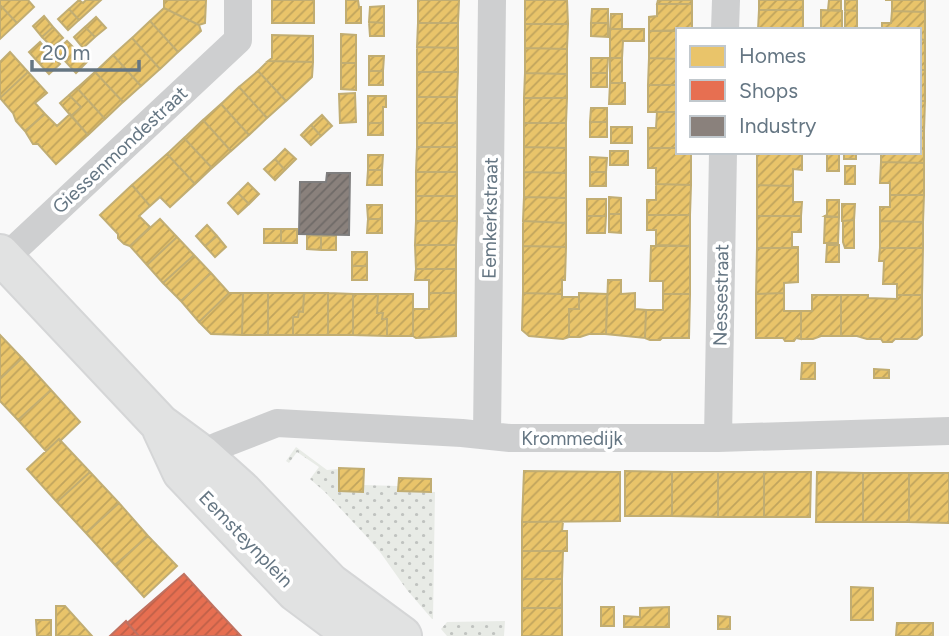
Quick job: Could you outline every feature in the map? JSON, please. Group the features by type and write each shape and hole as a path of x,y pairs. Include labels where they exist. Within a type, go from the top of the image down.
{"street":[{"name":"Giessenmondestraat","path":"2,257 238,40 238,0"},
{"name":"Eemkerkstraat","path":"487,435 492,0"},
{"path":"725,28 726,0"},
{"name":"Nessestraat","path":"718,438 723,154"},
{"path":"2,257 160,424 192,463"},
{"name":"Krommedijk","path":"192,463 218,446 277,423 510,438 718,438 949,431"},
{"name":"Eemsteynplein","path":"192,463 255,503 330,583 355,629 402,636"}],"shaded area":[{"path":"296,447 327,470 339,469 339,478 363,485 398,486 399,491 435,492 433,619 366,536 310,479 319,467 297,452 289,463 286,461"},
{"path":"505,621 504,636 447,636 441,629 447,622"}],"building: Homes":[{"path":"0,0 28,0 34,7 17,23 0,5"},
{"path":"79,0 83,3 86,0 101,0 79,20 69,9"},
{"path":"164,0 206,0 205,23 199,25 164,8"},
{"path":"272,0 314,0 314,23 272,23"},
{"path":"346,0 358,0 361,23 346,23"},
{"path":"418,0 459,0 458,23 418,23"},
{"path":"525,0 567,0 568,24 525,24"},
{"path":"658,0 692,0 692,4 657,4"},
{"path":"759,0 803,0 803,10 759,10"},
{"path":"829,0 841,0 841,10 828,10"},
{"path":"845,0 857,0 857,11 845,10"},
{"path":"892,0 925,0 925,12 892,11"},
{"path":"657,4 692,4 692,28 649,31 649,17 657,16"},
{"path":"0,5 17,23 0,39"},
{"path":"384,6 384,23 369,22 370,7"},
{"path":"164,8 199,25 201,31 178,52 150,21"},
{"path":"69,9 79,20 68,30 58,19"},
{"path":"592,9 608,9 608,23 591,23"},
{"path":"759,10 803,10 803,28 758,28"},
{"path":"821,10 842,11 842,28 821,28"},
{"path":"845,10 857,11 857,28 845,28"},
{"path":"892,11 925,12 925,40 921,39 921,28 882,28 882,23 891,23"},
{"path":"611,14 622,14 622,29 610,29"},
{"path":"44,16 53,27 42,37 33,26"},
{"path":"96,17 106,28 95,37 85,27"},
{"path":"150,21 178,52 160,69 132,38"},
{"path":"369,22 384,23 384,36 370,36"},
{"path":"418,23 458,23 458,48 417,47"},
{"path":"591,23 608,23 608,37 591,36"},
{"path":"525,24 568,24 567,49 525,48"},
{"path":"53,27 63,38 52,47 42,37"},
{"path":"85,27 95,37 83,48 74,37"},
{"path":"610,29 644,29 644,41 623,41 622,58 610,58"},
{"path":"649,31 676,31 676,59 649,58"},
{"path":"341,34 356,35 356,63 341,63"},
{"path":"272,35 313,36 313,62 268,61 272,58"},
{"path":"132,38 160,69 141,86 113,55"},
{"path":"921,39 925,40 925,70 921,70"},
{"path":"67,41 77,51 66,62 56,51"},
{"path":"40,42 50,54 39,63 29,52"},
{"path":"417,47 458,48 458,72 417,72"},
{"path":"525,48 567,49 567,74 525,73"},
{"path":"77,51 87,62 76,73 66,62"},
{"path":"10,52 28,72 0,98 0,62"},
{"path":"50,54 60,64 49,74 39,63"},
{"path":"113,55 141,86 123,102 95,72"},
{"path":"369,56 384,56 383,71 369,71"},
{"path":"591,58 608,58 607,73 591,73"},
{"path":"610,58 622,58 622,83 610,83"},
{"path":"649,58 676,59 676,85 648,85"},
{"path":"268,61 313,62 312,77 286,101 258,71"},
{"path":"341,63 356,63 356,90 341,89"},
{"path":"921,70 925,70 925,101 921,101"},
{"path":"258,71 286,101 267,118 239,87"},
{"path":"369,71 383,71 383,85 369,85"},
{"path":"28,72 47,93 35,103 45,114 25,131 0,98"},
{"path":"95,72 123,102 105,119 77,88"},
{"path":"417,72 458,72 457,97 417,97"},
{"path":"525,73 567,74 567,98 524,98"},
{"path":"591,73 607,73 607,87 591,87"},
{"path":"610,83 625,83 625,104 609,104"},
{"path":"648,85 676,85 676,112 648,112"},
{"path":"239,87 267,118 249,135 221,104"},
{"path":"77,88 105,119 88,135 71,116 81,107 69,95"},
{"path":"355,93 356,122 340,123 339,94"},
{"path":"69,95 81,107 71,116 60,103"},
{"path":"368,96 386,96 383,123 368,123"},
{"path":"417,97 457,97 457,123 417,123"},
{"path":"524,98 567,98 566,123 524,123"},
{"path":"921,101 925,101 924,131 921,131"},
{"path":"221,104 249,135 231,151 203,120"},
{"path":"591,108 607,108 607,122 590,122"},
{"path":"657,112 676,112 676,148 648,148 648,128 656,128"},
{"path":"45,114 57,126 70,114 88,135 56,164 38,144 33,144 25,131"},
{"path":"322,115 332,126 321,136 311,125"},
{"path":"203,120 231,151 212,168 184,138"},
{"path":"590,122 607,122 607,137 590,137"},
{"path":"368,123 383,123 383,135 368,135"},
{"path":"417,123 457,123 457,147 417,147"},
{"path":"524,123 566,123 566,148 524,147"},
{"path":"311,125 321,136 311,145 301,135"},
{"path":"611,127 632,127 632,143 611,143"},
{"path":"921,131 924,131 924,163 881,162 881,154 921,154"},
{"path":"184,138 212,168 195,184 167,154"},
{"path":"417,147 457,147 457,172 416,172"},
{"path":"524,147 566,148 566,173 524,172"},
{"path":"648,148 676,148 676,154 691,154 691,185 656,184 656,168 648,168"},
{"path":"285,149 296,159 285,170 275,159"},
{"path":"610,151 628,151 628,165 610,165"},
{"path":"167,154 195,184 170,207 160,197 150,206 132,185"},
{"path":"757,154 802,154 802,170 793,169 793,186 757,185"},
{"path":"827,154 839,154 839,171 827,171"},
{"path":"844,154 856,154 856,159 844,159"},
{"path":"368,155 383,155 382,170 368,170"},
{"path":"590,157 607,158 606,172 590,172"},
{"path":"275,159 285,170 275,180 264,169"},
{"path":"881,162 924,163 924,195 890,195 890,183 880,183"},
{"path":"845,166 855,166 855,184 845,184"},
{"path":"368,170 382,170 382,185 367,185"},
{"path":"416,172 457,172 457,196 416,196"},
{"path":"524,172 566,173 566,198 524,197"},
{"path":"590,172 606,172 606,186 590,186"},
{"path":"248,183 259,194 249,204 238,193"},
{"path":"656,184 691,185 690,215 647,215 647,200 656,200"},
{"path":"132,185 150,206 139,216 150,227 130,246 118,238 118,234 100,215"},
{"path":"757,185 793,186 793,202 802,202 801,216 757,216"},
{"path":"238,193 249,204 238,214 228,203"},
{"path":"890,195 924,195 923,222 880,221 880,207 890,207"},
{"path":"416,196 457,196 457,221 416,221"},
{"path":"524,197 566,198 566,223 523,221"},
{"path":"609,197 621,198 621,214 609,214"},
{"path":"587,199 606,199 606,216 587,216"},
{"path":"827,200 839,200 839,217 825,216"},
{"path":"842,204 855,204 854,220 842,221"},
{"path":"367,205 382,205 382,219 368,219"},
{"path":"609,214 621,214 621,233 609,232"},
{"path":"647,215 690,215 690,246 656,245 656,230 647,230"},
{"path":"587,216 606,216 605,233 587,233"},
{"path":"757,216 801,216 801,232 792,232 792,247 798,248 757,248"},
{"path":"825,216 839,217 838,243 824,243"},
{"path":"160,219 177,237 147,265 130,246"},
{"path":"368,219 382,219 382,233 367,233"},
{"path":"854,220 854,248 845,248 843,221"},
{"path":"416,221 457,221 456,245 415,245"},
{"path":"523,221 566,223 566,247 523,246"},
{"path":"880,221 923,222 923,248 880,248"},
{"path":"207,225 217,236 205,246 196,236"},
{"path":"264,229 281,229 281,243 264,243"},
{"path":"281,229 297,229 297,243 281,243"},
{"path":"307,235 321,236 321,250 307,249"},
{"path":"217,236 226,247 215,257 205,246"},
{"path":"321,236 336,236 336,250 321,250"},
{"path":"177,237 194,255 163,283 147,265"},
{"path":"415,245 456,245 456,269 416,269"},
{"path":"827,245 839,245 839,262 826,262"},
{"path":"523,246 566,247 562,294 523,293"},
{"path":"651,246 690,246 690,294 663,294 663,281 650,281"},
{"path":"757,248 798,248 798,282 784,283 784,293 756,294"},
{"path":"880,248 923,248 922,295 897,295 897,284 883,284 884,261 879,261"},
{"path":"352,252 367,252 367,266 352,266"},
{"path":"194,255 211,273 181,301 163,283"},
{"path":"352,266 367,266 367,280 352,280"},
{"path":"416,269 456,269 456,293 429,293 429,280 415,280"},
{"path":"211,273 229,293 199,322 181,301"},
{"path":"608,280 621,280 621,294 635,293 635,309 646,310 645,338 606,334"},
{"path":"229,293 243,293 242,335 211,334 199,322"},
{"path":"243,293 268,293 268,335 242,335"},
{"path":"268,293 304,293 303,312 299,311 298,317 293,317 293,335 268,335"},
{"path":"304,293 328,293 328,335 293,335 293,317 298,317 299,311 303,312"},
{"path":"328,293 353,294 353,335 328,335"},
{"path":"429,293 456,293 456,336 413,336 413,309 429,309"},
{"path":"523,293 579,297 579,309 569,309 569,337 563,339 529,336 522,330"},
{"path":"579,293 607,294 606,334 569,337 569,309 579,309"},
{"path":"784,293 784,311 801,311 801,339 785,341 783,338 756,338 756,294"},
{"path":"353,294 378,294 377,313 383,313 382,319 387,319 387,336 353,335"},
{"path":"378,294 413,294 413,336 387,336 387,319 382,319 383,313 377,313"},
{"path":"663,294 690,294 689,338 645,338 646,310 663,310"},
{"path":"812,295 841,295 841,336 801,339 801,311 812,311"},
{"path":"841,295 897,299 897,295 922,295 922,335 917,339 895,339 892,342 841,336"},
{"path":"0,335 22,358 0,379"},
{"path":"22,358 51,390 18,420 0,401 0,379"},
{"path":"802,363 815,363 815,379 801,379"},
{"path":"874,369 889,370 889,378 874,378"},
{"path":"51,390 80,422 46,451 18,420"},
{"path":"59,439 90,472 57,502 27,469"},
{"path":"339,468 364,469 363,492 339,491"},
{"path":"524,471 620,472 620,521 522,522"},
{"path":"625,471 672,472 672,516 625,516"},
{"path":"90,472 119,503 86,533 57,502"},
{"path":"672,472 718,472 718,517 672,516"},
{"path":"718,472 764,472 764,517 718,517"},
{"path":"764,472 811,472 810,517 764,517"},
{"path":"817,472 863,473 863,522 816,522"},
{"path":"863,473 909,473 909,522 863,522"},
{"path":"909,473 949,473 949,523 909,522"},
{"path":"399,478 431,479 431,492 398,491"},
{"path":"119,503 148,536 115,565 86,533"},
{"path":"522,522 563,522 562,531 567,531 567,551 522,551"},
{"path":"148,536 177,566 144,597 115,565"},
{"path":"522,551 563,551 562,579 522,579"},
{"path":"522,579 562,579 562,608 522,608"},
{"path":"851,587 873,588 873,620 851,620"},
{"path":"56,606 65,606 92,636 56,636"},
{"path":"601,607 614,607 614,626 601,626"},
{"path":"669,607 669,627 624,627 624,616 640,617 640,608"},
{"path":"522,608 562,608 562,636 522,636"},
{"path":"718,616 730,617 730,629 718,629"},
{"path":"36,620 51,620 51,636 37,636"},
{"path":"897,623 933,623 933,636 896,636"}],"building: Shops":[{"path":"184,574 241,636 139,636 127,623"},
{"path":"126,621 139,636 110,636"}],"building: Industry":[{"path":"327,173 350,173 349,235 299,234 300,182 326,182"}]}
